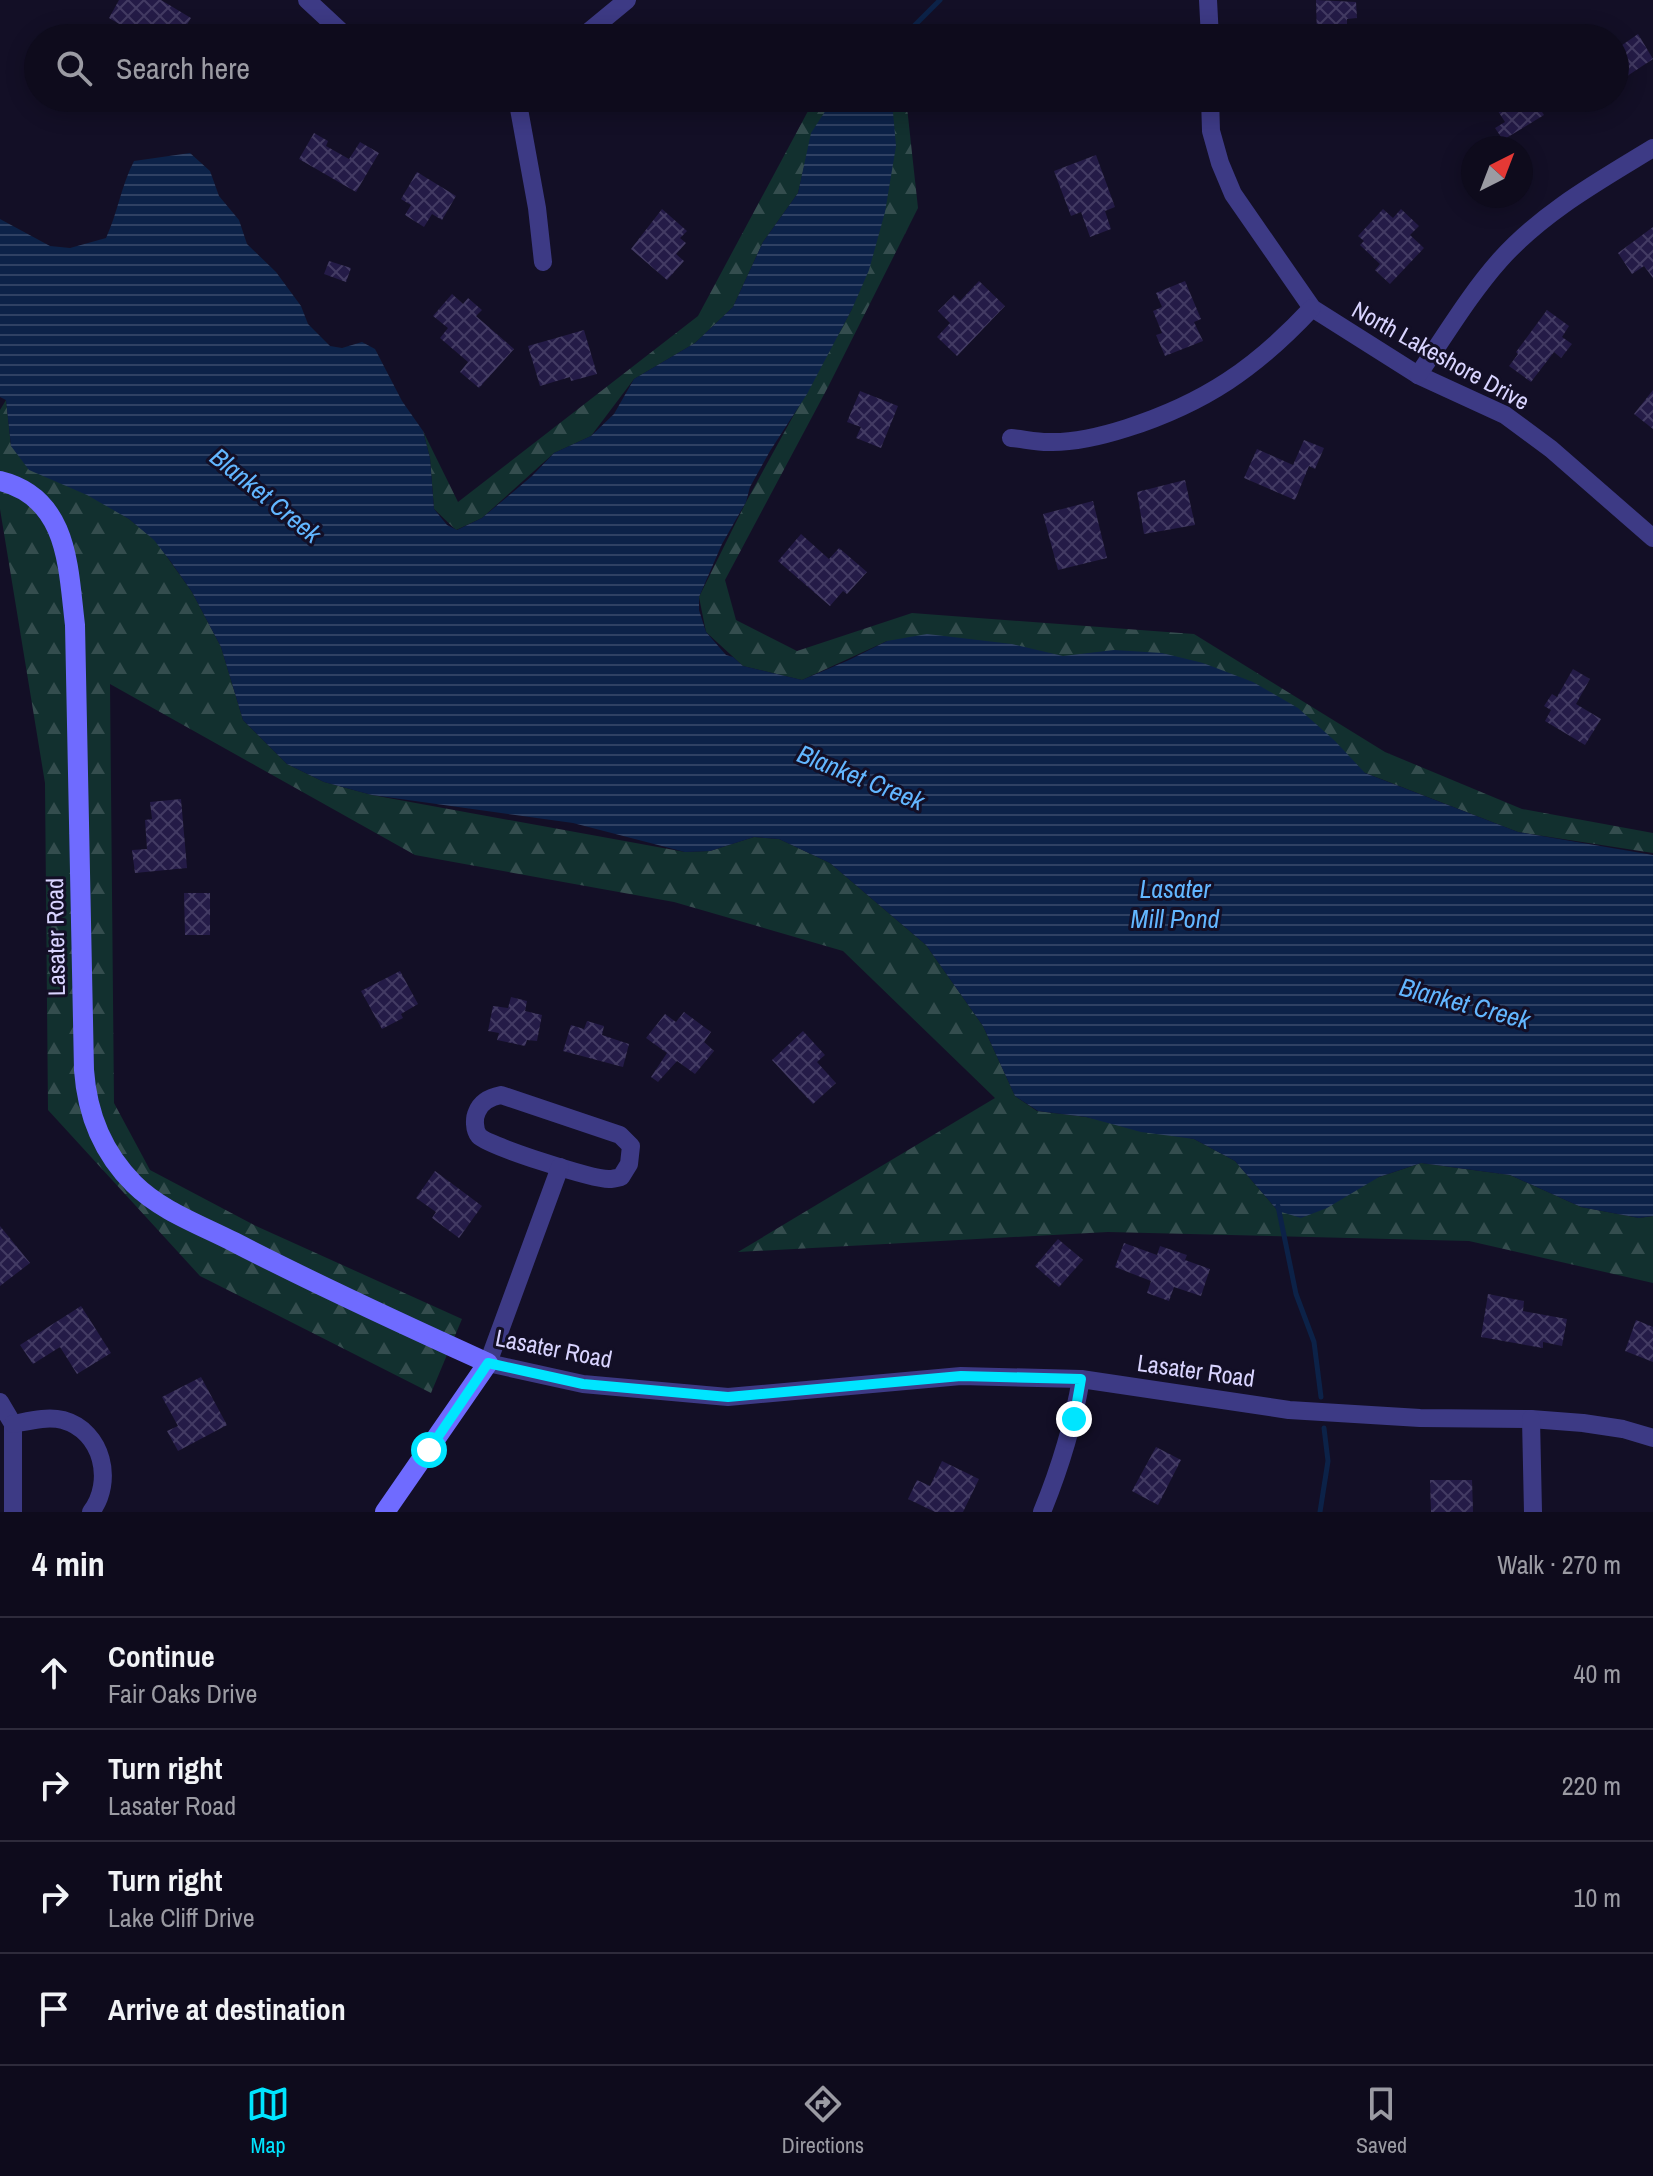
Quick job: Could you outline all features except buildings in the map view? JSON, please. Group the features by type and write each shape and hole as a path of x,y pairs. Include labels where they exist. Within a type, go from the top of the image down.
{"street":[{"path":"307,0 330,24"},
{"path":"598,24 627,0"},
{"path":"1208,0 1209,24"},
{"path":"520,112 537,208 543,262"},
{"name":"North Lakeshore Drive","path":"1210,112 1211,131 1233,194 1312,308 1418,375 1505,415 1551,449 1653,538"},
{"path":"1418,375 1478,287 1522,238 1583,191 1653,148"},
{"path":"1011,438 1048,442 1080,440 1164,416 1230,381 1282,341 1312,308"},
{"name":"Lasater Road","path":"0,481 21,490 44,508 62,536 75,625 84,1070 90,1110 110,1156 151,1199 315,1284 488,1363 583,1384 728,1397 961,1376 1081,1379 1289,1410 1420,1418 1531,1419 1597,1425 1653,1438"},
{"path":"501,1095 620,1135 631,1146 629,1164 621,1177 609,1179 560,1167 479,1136 474,1125 475,1114 482,1103 501,1095"},
{"path":"385,1512 488,1363 560,1167"},
{"path":"1042,1512 1060,1468 1081,1379"},
{"path":"0,1402 13,1424 13,1512"},
{"path":"1531,1419 1533,1512"},
{"path":"13,1424 64,1420 81,1430 98,1448 104,1473 100,1500 91,1512"}],"green space":[{"path":"807,112 829,112 812,133 798,193 763,242 733,307 695,343 634,379 591,436 554,453 482,518 456,530 434,509 430,458 423,431 458,502 698,316"},
{"path":"886,112 908,112 918,208 828,387 725,580 736,620 797,651 912,613 1194,634 1385,752 1522,809 1653,833 1653,853 1518,832 1063,656 887,641 802,680 743,666 706,632 699,597 746,502 852,309"},
{"path":"6,400 11,446 129,519 155,540 192,592 221,647 243,720 287,764 324,782 372,795 685,852 710,851 754,837 779,839 830,863 926,945 983,1026 1015,1096 1037,1111 1086,1117 1194,1139 1235,1161 1278,1211 1421,1163 1510,1175 1581,1207 1639,1218 1653,1216 1653,1283 1469,1241 1108,1232 738,1252 995,1098 843,951 674,902 415,855 110,684 114,1103 150,1170 256,1226 462,1319 431,1393 200,1276 48,1110 45,783 0,509 0,410"}],"water":[{"name":"Lasater Mill Pond","path":"825,112 893,112 896,146 885,212 869,270 852,309 807,394 750,487 746,502 722,544 699,597 699,610 706,632 726,655 743,666 802,680 887,641 927,634 1012,644 1063,656 1114,650 1162,653 1203,663 1253,682 1298,708 1365,773 1518,832 1653,855 1653,1216 1639,1218 1581,1207 1510,1175 1421,1163 1379,1177 1327,1208 1301,1218 1278,1211 1235,1161 1194,1139 1141,1132 1086,1117 1038,1111 1015,1096 983,1026 926,945 830,863 779,839 754,837 710,851 685,852 573,823 372,795 324,782 287,764 243,720 221,647 192,592 154,540 129,519 87,495 29,470 11,446 6,400 0,397 0,219 50,246 70,248 106,238 134,161 190,153 210,171 219,196 239,220 247,244 276,272 301,306 308,324 330,346 342,348 362,342 375,349 402,401 423,431 430,458 434,509 447,525 457,530 482,518 554,453 591,436 614,414 634,379 695,343 733,307 763,242 798,193 811,133"}],"waterway":[{"path":"916,24 940,0"},
{"path":"1278,1206 1296,1294 1314,1342 1321,1397"},
{"path":"1320,1512 1328,1461 1324,1428"}],"route":[{"path":"429,1450 488,1363 583,1384 728,1397 961,1376 1081,1379 1074,1419"}],"water label":[{"name":"Blanket Creek","path":"266,495"},
{"name":"Blanket Creek","path":"861,777"},
{"name":"Blanket Creek","path":"1465,1003"}]}
